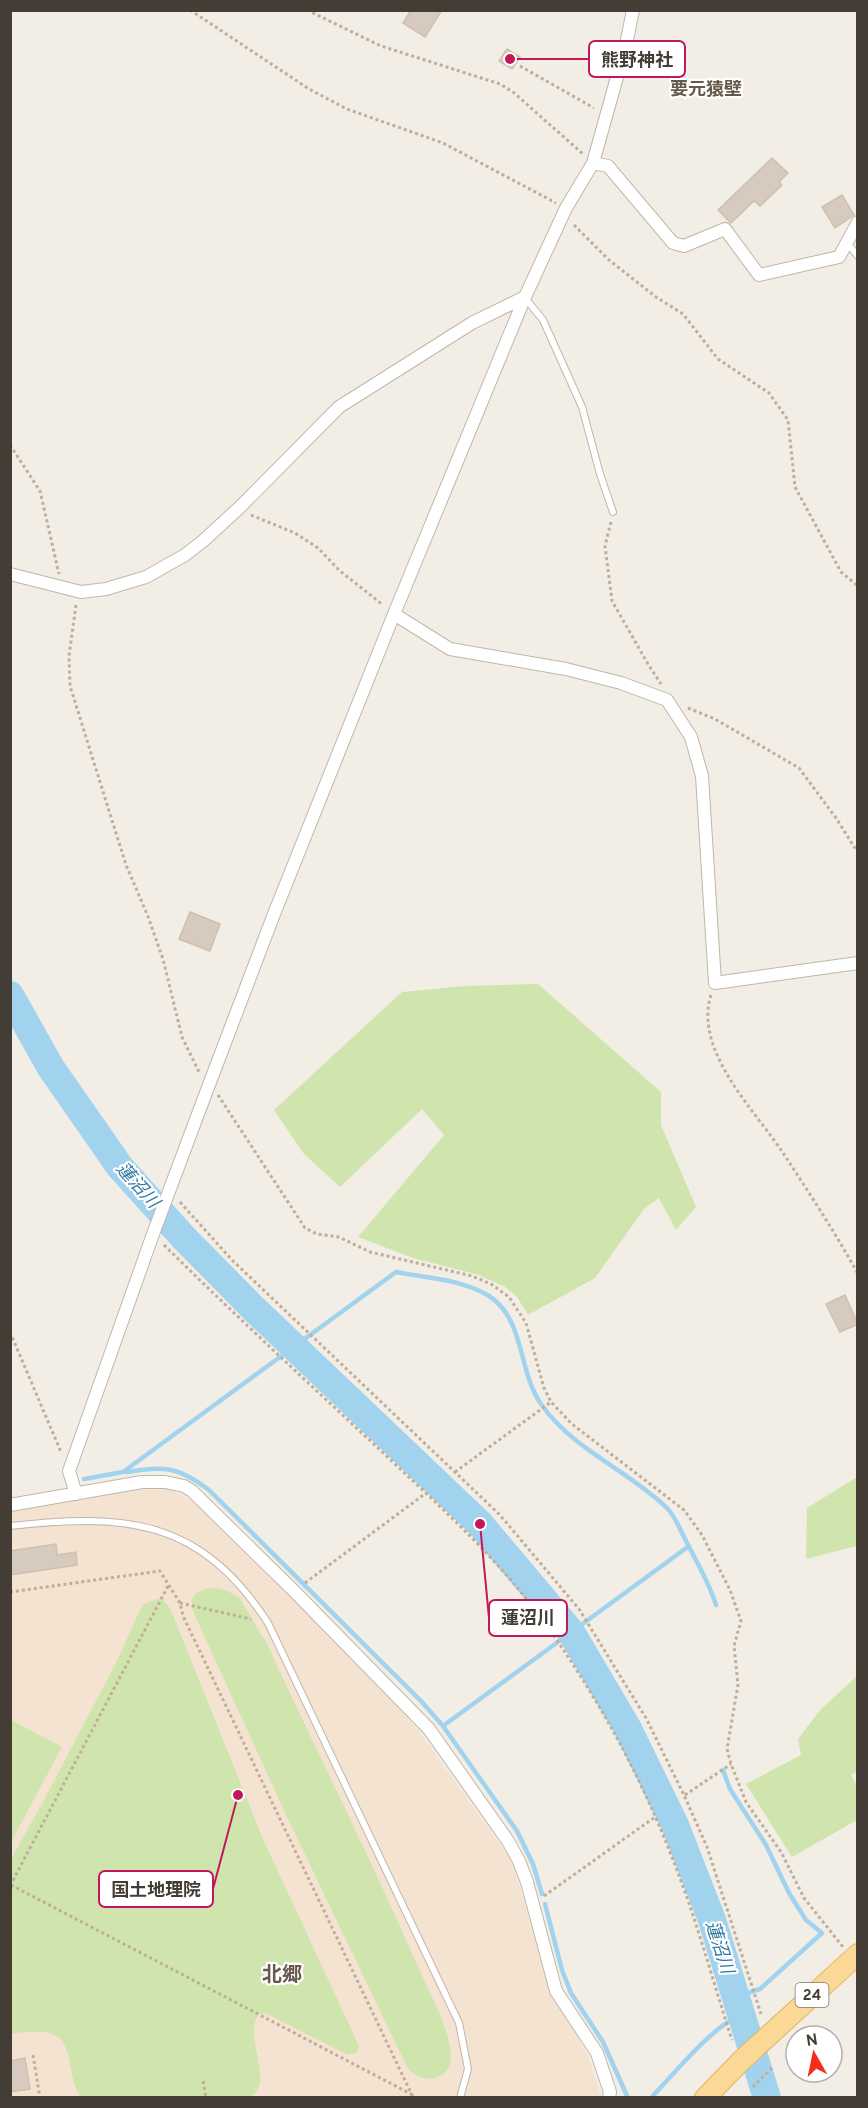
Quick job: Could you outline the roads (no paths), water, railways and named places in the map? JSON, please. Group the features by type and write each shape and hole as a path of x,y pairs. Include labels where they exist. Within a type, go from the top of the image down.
{"main road":[{"name":"24","path":"705,2097 766,2037 855,1956"}],"street":[{"path":"76,1494 69,1471 154,1230 274,914 394,614 525,297 565,212 593,163 626,45 633,10"},
{"path":"593,163 608,166 673,243 684,246 725,229 759,275 839,257 858,222"},
{"path":"10,574 81,592 106,589 146,577 185,555 240,507 339,407 472,323 525,297"},
{"path":"394,614 450,649 566,669 621,683 667,700 691,737 702,776 716,983 858,963"},
{"path":"10,1505 142,1482 165,1482 184,1486 192,1491 294,1591 429,1730 508,1841 519,1861 534,1904 556,1991 597,2053 610,2092 609,2097"}],"lane":[{"path":"847,243 858,256"},
{"path":"525,297 543,320 582,407 613,512"},
{"path":"10,1526 94,1520 148,1526 173,1535 191,1545 224,1570 253,1600 268,1623 459,2024 468,2069 460,2097"}],"waterway":[{"name":"蓮沼川","path":"10,995 51,1068 120,1167 184,1238 254,1309 480,1524 571,1632 627,1727 675,1825 712,1920 767,2098"},
{"path":"84,1479 123,1472 396,1272 444,1280 478,1290 501,1306 515,1332 528,1377 541,1404 569,1434 635,1482 670,1511 710,1588 716,1605"},
{"path":"126,1472 151,1469 170,1470 188,1476 209,1490 422,1702 443,1726 517,1831 533,1864 542,1894"},
{"path":"443,1726 689,1546"},
{"path":"723,1770 730,1789 766,1845 789,1893 806,1920 822,1933 760,1989 736,1997"},
{"path":"545,1904 562,1970 571,1993 603,2042 628,2098"},
{"path":"651,2098 719,2028 741,2016"}],"place":[{"name":"熊野神社","path":"510,59"},
{"name":"蓮沼川","path":"480,1524"},
{"name":"国土地理院","path":"238,1795"}],"district":[{"name":"要元猿壁","path":"706,89"},
{"name":"北郷","path":"282,1974"}]}
